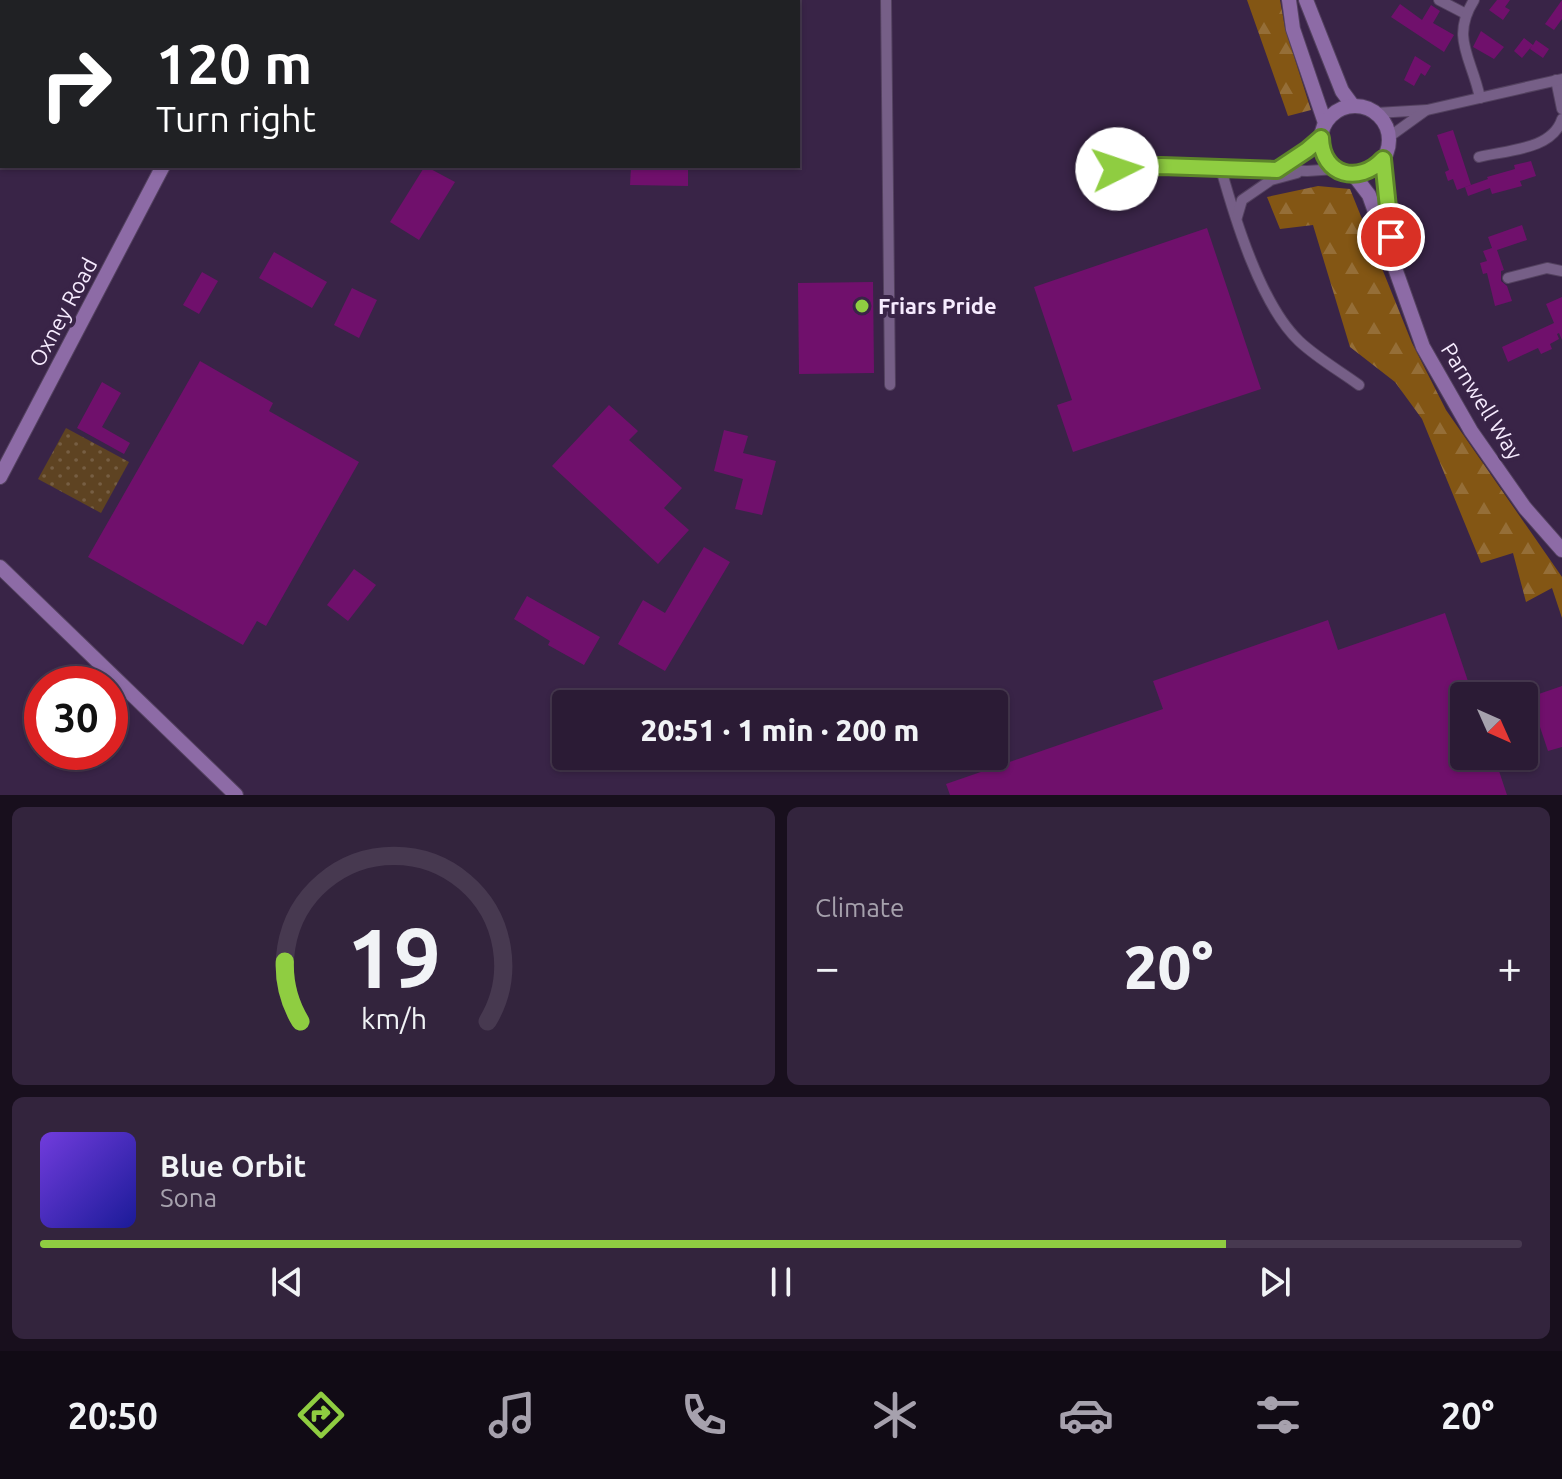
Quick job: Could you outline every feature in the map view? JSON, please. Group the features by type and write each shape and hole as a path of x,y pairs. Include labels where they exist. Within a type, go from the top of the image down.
{"street":[{"path":"886,0 890,385"},
{"path":"1289,0 1293,29 1323,130 1324,155 1336,169"},
{"path":"1306,0 1342,91 1353,106"},
{"path":"1439,0 1466,14"},
{"path":"1474,0 1461,26 1480,98"},
{"path":"1376,113 1427,110 1559,80 1562,109"},
{"path":"1117,169 1161,166 1221,169 1307,171 1336,169 1353,174 1365,173 1383,159 1389,137 1387,128 1369,109 1353,106 1332,114 1307,150 1277,170"},
{"path":"1389,137 1427,110"},
{"path":"1479,157 1549,139 1562,119"},
{"name":"Parnwell Way","path":"1383,159 1394,260"},
{"name":"Oxney Road","path":"0,477 162,168"},
{"path":"1221,169 1263,287 1280,317 1299,341 1359,385"},
{"path":"1237,219 1242,200 1271,180 1307,171"},
{"name":"Parnwell Way","path":"1353,174 1369,195 1423,347 1471,431 1525,508 1562,550"},
{"path":"1508,278 1547,268 1562,271"},
{"path":"0,567 236,795"}],"shaded area":[{"path":"66,428 129,462 101,513 38,479"}],"green space":[{"path":"1247,0 1280,0 1285,28 1311,110 1288,116"},
{"path":"1318,186 1350,189 1412,343 1446,410 1562,577 1562,618 1552,588 1526,602 1513,553 1481,563 1422,419 1395,382 1350,347 1313,225 1280,229 1267,197"}],"building":[{"path":"1497,0 1510,0 1505,7 1510,10 1503,20 1489,10"},
{"path":"1562,0 1562,19 1554,30 1545,24"},
{"path":"1400,4 1422,20 1431,5 1440,11 1433,23 1454,35 1444,52 1391,17"},
{"path":"1481,31 1504,47 1494,59 1473,47"},
{"path":"1524,38 1533,45 1536,40 1549,49 1543,58 1530,49 1532,46 1522,58 1514,51"},
{"path":"1415,56 1431,66 1425,76 1421,73 1414,86 1404,80"},
{"path":"1453,130 1471,185 1457,190 1453,179 1448,181 1445,172 1449,170 1437,135"},
{"path":"1531,161 1536,176 1520,181 1522,186 1492,194 1490,188 1468,196 1465,187 1515,169 1514,165"},
{"path":"424,168 455,182 419,240 390,222"},
{"path":"631,168 688,168 688,186 630,185"},
{"path":"1522,225 1527,240 1497,250 1504,270 1501,271 1501,281 1507,286 1512,301 1495,306 1487,273 1483,274 1480,263 1487,261 1483,251 1492,248 1488,237"},
{"path":"1207,228 1261,389 1073,452 1057,405 1072,400 1034,287"},
{"path":"274,252 327,282 312,308 259,278"},
{"path":"202,272 218,281 199,314 183,305"},
{"path":"873,282 874,373 799,374 798,283"},
{"path":"352,288 377,300 359,338 334,325"},
{"path":"1562,297 1562,340 1559,333 1559,339 1550,344 1552,349 1541,354 1538,348 1508,362 1502,347 1554,323 1546,304"},
{"path":"200,361 273,403 269,411 359,462 266,626 257,621 243,645 88,557"},
{"path":"102,382 121,393 102,427 130,443 124,454 77,428"},
{"path":"609,405 638,431 629,440 682,488 664,508 689,530 658,564 552,466"},
{"path":"724,430 748,436 743,453 776,461 762,515 735,509 743,479 714,471"},
{"path":"704,547 730,562 665,671 618,644 643,600 665,613"},
{"path":"354,569 376,585 348,621 327,605"},
{"path":"527,596 600,637 584,665 548,645 550,641 514,619"},
{"path":"1445,613 1468,682 1450,682 1450,770 1499,770 1507,795 950,795 946,784 987,770 1008,770 1008,763 1163,709 1153,681 1328,620 1338,650"},
{"path":"1562,686 1562,747 1548,751 1538,721 1538,694"}],"place":[{"name":"Friars Pride","path":"862,306"}],"route":[{"path":"1117,169 1161,166 1277,170 1321,138 1321,147 1329,163 1344,173 1365,173 1383,159 1391,237"}]}
